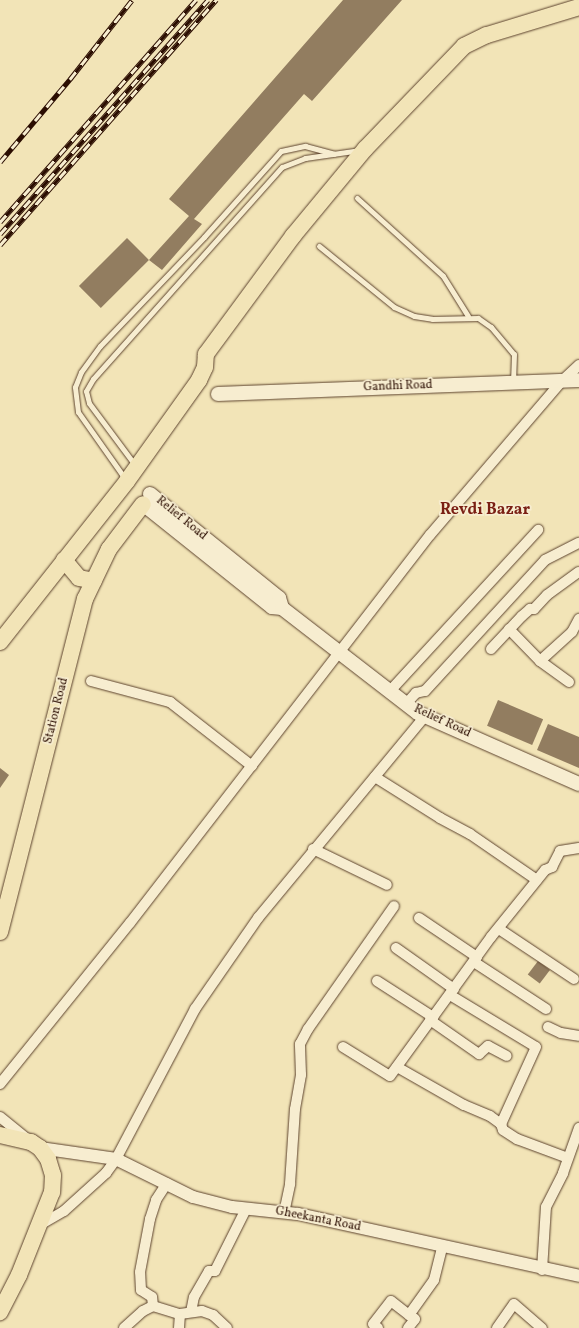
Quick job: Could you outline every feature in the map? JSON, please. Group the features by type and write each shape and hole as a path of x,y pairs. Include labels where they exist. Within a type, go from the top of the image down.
{"main road":[{"path":"0,642 127,481 199,380 206,354 293,236 365,149 464,46 487,35 579,7"},
{"name":"Gandhi Road","path":"218,394 579,380"},
{"name":"Relief Road","path":"146,499 272,607 282,608 406,704 425,716 579,784"},
{"name":"Station Road","path":"0,932 85,599 109,549 146,499"},
{"path":"64,560 79,578 94,581"},
{"name":"Gheekanta Road","path":"0,1135 35,1145"},
{"path":"0,1312 52,1192 53,1175 48,1159 35,1145"}],"street":[{"path":"0,1084 252,766 338,651 430,535 563,380 579,365"},
{"path":"390,691 538,530"},
{"path":"406,704 416,693 425,691 545,560 579,543"},
{"path":"491,648 530,609 534,609 547,595 579,572"},
{"path":"540,661 577,626"},
{"path":"509,629 540,661 569,682"},
{"path":"91,681 170,702 252,766"},
{"path":"38,1226 64,1211 101,1178 116,1159 195,1009 258,918 313,849 425,716"},
{"path":"375,777 440,818 470,834 537,880"},
{"path":"343,1047 390,1076 498,929 545,870 552,867 560,850 579,848"},
{"path":"313,849 387,885"},
{"path":"284,1213 290,1184 294,1116 300,1075 300,1044 308,1029 394,906"},
{"path":"419,918 475,960 546,1009"},
{"path":"498,929 574,979"},
{"path":"396,948 452,992 536,1047 501,1124"},
{"path":"377,981 479,1054 488,1046 507,1056"},
{"path":"548,1026 561,1033 579,1036"},
{"path":"397,1067 501,1124 503,1130 517,1139 568,1158"},
{"path":"0,1117 35,1145"},
{"path":"542,1270 546,1207 568,1158 579,1128"},
{"name":"Gheekanta Road","path":"35,1145 116,1159 193,1197 246,1209 284,1213 542,1270 579,1276"},
{"path":"153,1306 152,1297 141,1290 140,1272 150,1219 156,1200 167,1183"},
{"path":"191,1312 194,1297 209,1271 215,1271 246,1209"},
{"path":"409,1315 434,1280 442,1247"},
{"path":"378,1328 373,1324 391,1301 414,1319 408,1328"},
{"path":"497,1328 514,1304 542,1328"},
{"path":"124,1328 143,1311 153,1306 180,1314 202,1312 213,1315 227,1328"},
{"path":"179,1328 180,1314"}],"lane":[{"path":"127,481 78,412 75,387 81,372 100,346 204,237 281,151 306,146 334,154"},
{"path":"137,467 89,403 86,391 93,379 282,167 305,158 365,149"},
{"path":"357,198 443,276 468,316"},
{"path":"319,246 394,307 414,316 432,319 458,319 468,316 478,318 491,327 514,354 513,382"}],"building":[{"path":"343,0 402,0 312,101 304,94 194,219 202,224 162,270 149,260 189,216 169,199"},
{"path":"127,238 149,260 101,308 79,286"},
{"path":"498,700 543,719 532,745 487,726"},
{"path":"548,724 579,737 579,768 537,750"},
{"path":"0,768 9,775 0,788"},
{"path":"538,961 550,970 540,984 528,975"}],"railway":[{"path":"0,162 70,79 132,0"},
{"path":"0,222 196,0"},
{"path":"0,234 208,0"},
{"path":"0,245 216,0"}],"district":[{"name":"Revdi Bazar","path":"485,510"}]}
